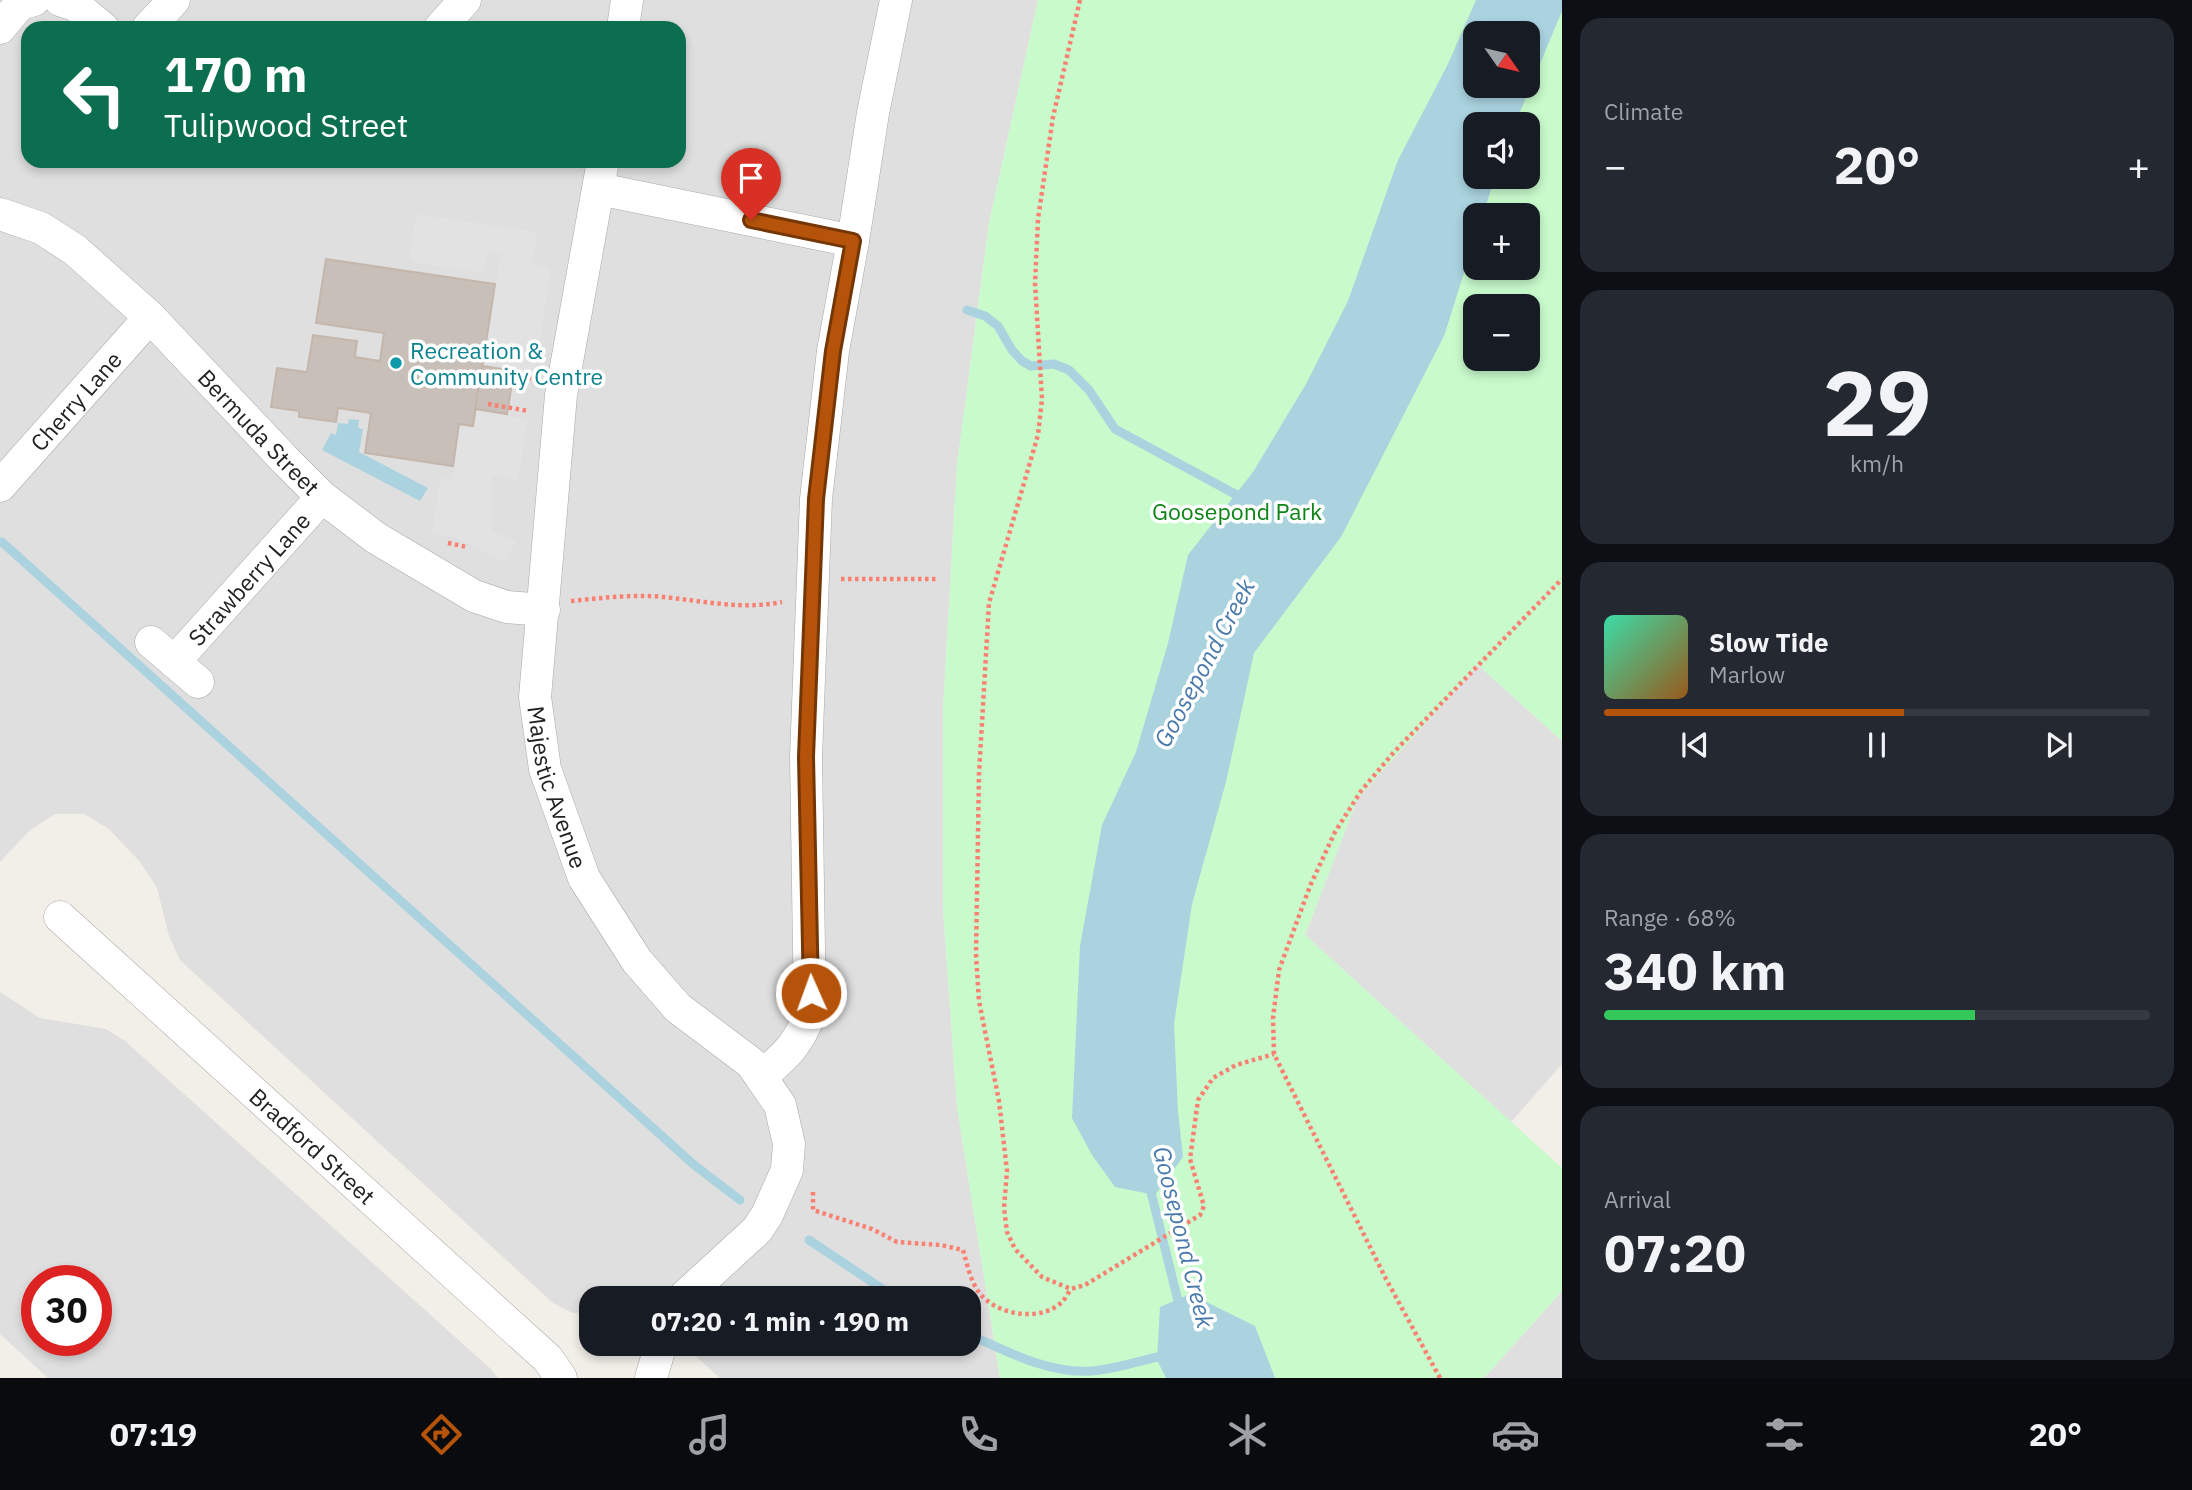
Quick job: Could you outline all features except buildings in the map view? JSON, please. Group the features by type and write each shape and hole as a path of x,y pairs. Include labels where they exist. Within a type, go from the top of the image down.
{"street":[{"path":"0,28 20,4 34,0"},
{"path":"60,0 75,5 94,21"},
{"path":"154,21 174,0"},
{"path":"446,21 465,0"},
{"path":"762,1076 792,1050 810,1013 806,757 816,499 833,351 873,113 896,0"},
{"path":"601,175 853,241"},
{"name":"Majestic Avenue","path":"601,175 561,395 535,698 545,769 584,878 637,961 656,985 678,1008 751,1063 780,1105 789,1144 787,1170 767,1215 757,1230 696,1286"},
{"name":"Bermuda Street","path":"0,214 41,228 75,250 150,317 322,496 376,538 474,596 507,607 544,610"},
{"name":"Cherry Lane","path":"0,485 150,317"},
{"name":"Strawberry Lane","path":"198,682 163,652 322,496"},
{"name":"Bradford Street","path":"60,917 548,1359 561,1378"},
{"path":"652,1378 658,1356"}],"path":[{"path":"1071,1289 1042,1277 1015,1249 1007,1232 1004,1208 1007,1171 999,1101 979,1002 976,955 979,774 989,603 1038,435 1042,399 1035,283 1038,219 1053,117 1080,0"},
{"path":"493,373 545,380"},
{"path":"488,404 540,413"},
{"path":"833,580 853,577 890,580 937,579"},
{"path":"1440,1378 1386,1279 1274,1054 1273,1018 1279,970 1310,886 1335,832 1361,791 1394,752 1562,579"},
{"path":"544,610 561,602 619,595 663,597 721,606 768,605 784,601"},
{"path":"812,1184 813,1210 872,1229 897,1242 941,1245 963,1250 979,1293 993,1305 1007,1311 1026,1314 1048,1310 1061,1302 1071,1289 1085,1285 1200,1215 1204,1206 1190,1159 1198,1100 1213,1078 1236,1065 1274,1054"}],"shaded area":[{"path":"0,0 1038,0 989,223 957,465 943,708 943,908 957,1107 1000,1378 720,1378 695,1356 981,1356 981,1286 579,1286 579,1313 573,1313 553,1303 180,960 169,936 157,888 140,862 109,829 84,814 55,814 30,830 0,862"},
{"path":"416,214 537,232 532,264 551,267 535,371 484,363 501,254 487,252 484,273 409,262"},
{"path":"476,411 527,420 518,480 493,476 492,531 516,542 505,563 455,537 432,534 440,479 452,479 460,426 474,428"},
{"path":"1478,665 1562,741 1562,1064 1511,1122 1305,935 1358,798"},
{"path":"0,992 40,1018 106,1029 125,1041 498,1378 48,1378 24,1356 112,1356 112,1265 21,1265 21,1353 0,1334"},
{"path":"1562,1291 1562,1378 1484,1378"}],"green space":[{"name":"Goosepond Park","path":"1038,0 1562,0 1562,741 1478,665 1358,798 1305,935 1562,1168 1562,1291 1484,1378 1000,1378 957,1107 943,908 943,708 957,465 989,223"}],"water":[{"path":"1476,0 1562,0 1562,11 1540,64 1540,21 1467,21"},
{"path":"1463,30 1463,98 1526,98 1520,112 1463,112 1463,189 1491,189 1487,203 1463,203 1463,276 1444,336 1341,537 1254,653 1226,782 1192,904 1174,1024 1183,1157 1155,1195 1115,1187 1092,1155 1072,1118 1080,946 1102,825 1136,752 1168,643 1188,555 1253,472 1306,384 1348,301 1398,160"},
{"path":"349,419 359,420 358,428 363,429 359,452 428,488 420,501 322,450 331,433 336,435 338,423 348,424"},
{"path":"1190,1294 1255,1326 1275,1378 1166,1378 1157,1360 1160,1307"}],"waterway":[{"path":"967,310 985,316 998,326 1022,361 1031,366 1054,364 1069,370 1089,390 1115,429 1246,500"},
{"path":"2,542 693,1164 740,1200"},
{"name":"Goosepond Creek","path":"1149,1184 1180,1309"},
{"path":"809,1240 878,1286"},
{"path":"981,1340 1029,1360 1076,1371 1111,1368 1166,1355"}],"place":[{"name":"Recreation & Community Centre","path":"396,363"}],"route":[{"path":"751,220 853,241 833,351 816,499 806,757 811,993"}]}
